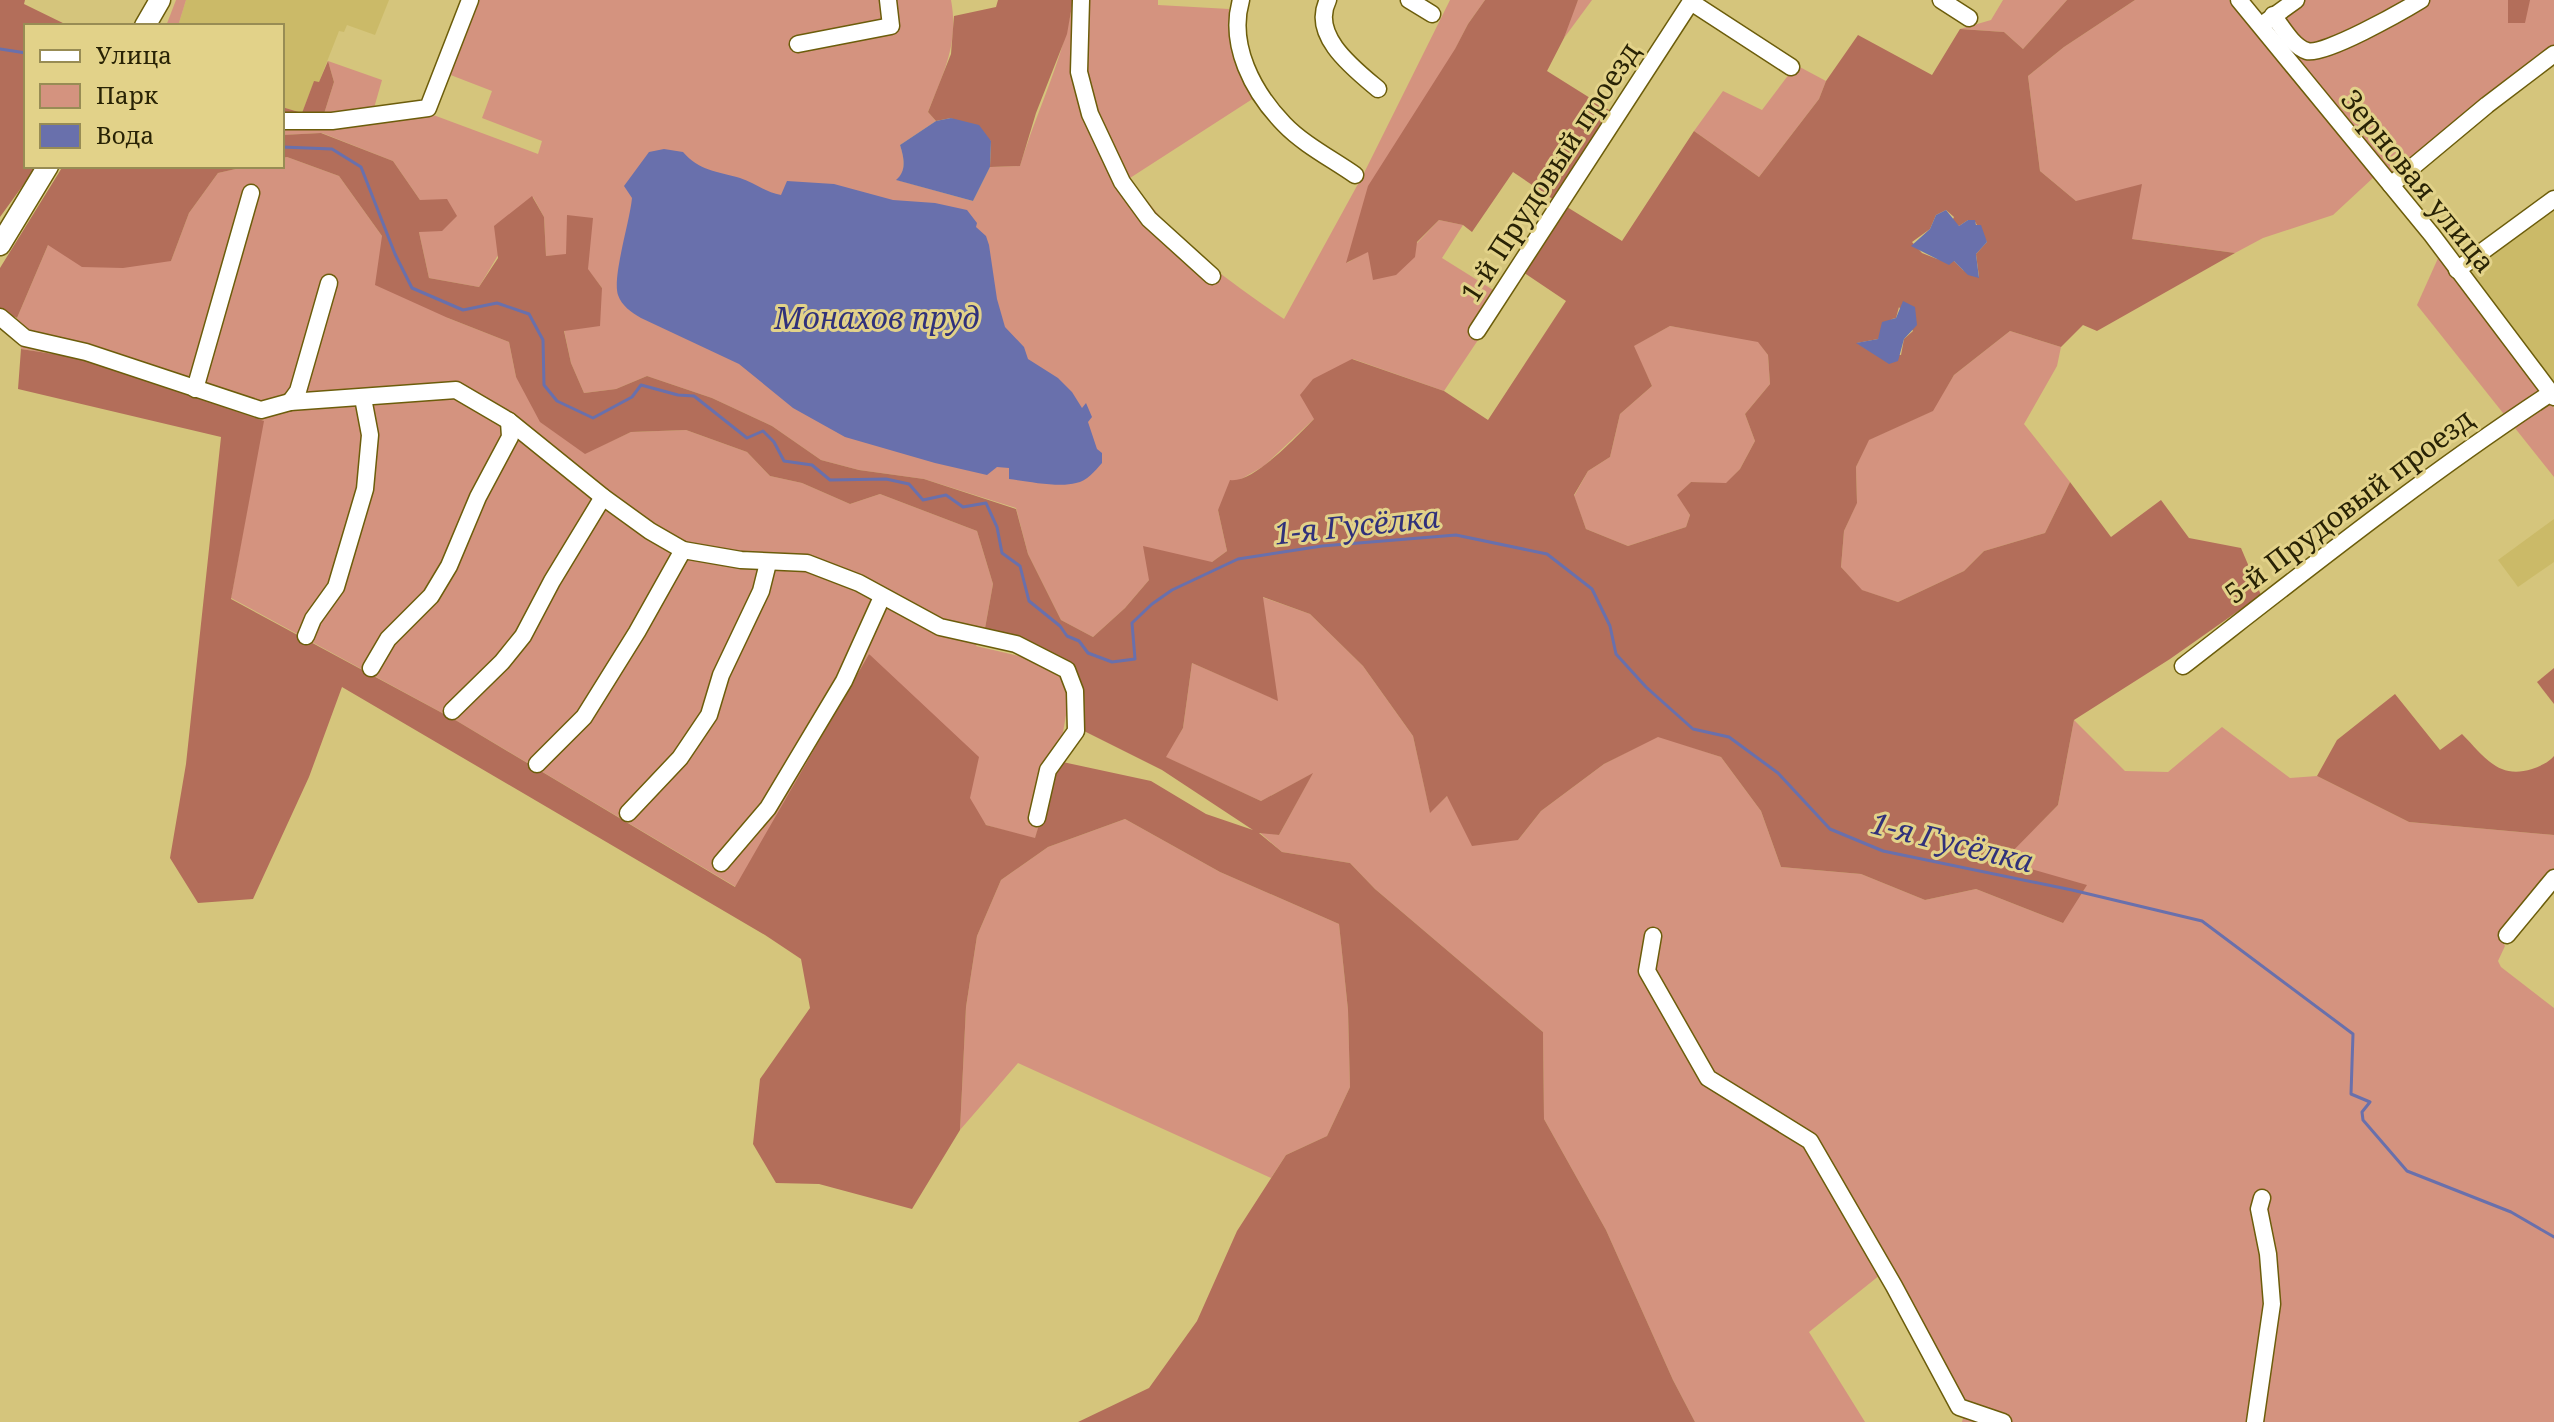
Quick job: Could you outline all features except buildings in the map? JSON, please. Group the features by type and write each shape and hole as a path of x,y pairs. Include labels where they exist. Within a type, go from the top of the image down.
{"main road":[{"path":"146,24 160,0"},
{"path":"0,245 47,168"}],"street":[{"path":"284,121 332,121 428,108 470,0"},
{"path":"798,44 891,26 888,0"},
{"path":"1081,0 1079,72 1090,114 1122,182 1149,219 1212,276"},
{"path":"1241,0 1237,27 1246,70 1255,86 1285,125 1355,175"},
{"path":"1328,0 1322,11 1326,37 1378,89"},
{"path":"1409,0 1432,14"},
{"path":"1941,0 1969,18"},
{"name":"Зерновая улица","path":"2239,0 2432,235 2552,395"},
{"path":"2260,27 2296,0"},
{"path":"2273,15 2297,46 2314,52 2421,0"},
{"path":"1692,1 1791,67"},
{"name":"1-й Прудовый проезд","path":"1477,331 1692,1"},
{"path":"2391,185 2554,54"},
{"path":"195,389 251,193"},
{"path":"2457,270 2554,199"},
{"path":"290,402 298,391 329,283"},
{"path":"0,317 25,338 86,352 261,410 290,402 456,390 509,421 603,497 683,550 768,563 807,563 859,583 940,627 1016,644 1067,670 1075,691 1076,731 1048,770 1037,818"},
{"name":"5-й Прудовый проезд","path":"2183,666 2504,422 2552,395"},
{"path":"306,636 313,619 336,587 365,489 370,435 363,398"},
{"path":"371,668 388,639 431,596 449,566 478,497 510,437 509,421"},
{"path":"452,711 523,636 603,497"},
{"path":"537,764 584,717 630,645 683,550"},
{"path":"628,813 680,758 709,715 721,675 761,591 768,563"},
{"path":"721,863 768,808 844,681 882,597"},
{"path":"2507,935 2554,878"},
{"path":"1653,936 1647,971 1708,1078 1810,1141 1894,1286 1959,1407 2003,1422"},
{"path":"2255,1422 2272,1304 2268,1254 2259,1209 2262,1198"}],"shaded area":[{"path":"0,0 25,0 24,4 65,24 24,24 24,168 36,168 0,217"},
{"path":"186,0 389,0 375,35 347,25 344,32 339,31 319,82 314,82 302,113 284,108 284,24 179,24"},
{"path":"998,0 1073,0 1067,34 1036,113 1020,166 990,167 991,141 951,118 936,121 928,112 951,54 954,16 996,7"},
{"path":"1485,0 1578,0 1547,71 1614,113 1557,202 1513,172 1472,232 1463,225 1439,220 1417,242 1415,257 1396,275 1373,280 1368,252 1346,263 1368,186"},
{"path":"2067,0 2135,0 2064,47 2028,76 2040,171 2076,201 2142,184 2132,239 2235,253 2097,331 2083,325 2061,347 2010,331 1954,375 1933,411 1869,440 1856,467 1857,503 1844,531 1841,567 1862,590 1898,602 1964,571 1984,551 2045,533 2070,482 2111,537 2161,500 2189,538 2241,548 2261,595 2170,659 2074,720 2058,805 2003,861 2087,885 2063,923 1976,889 1925,900 1861,874 1781,867 1761,811 1721,757 1658,737 1604,764 1541,811 1518,840 1472,846 1447,796 1430,813 1413,736 1363,666 1310,614 1263,597 1278,701 1192,663 1183,728 1166,757 1261,801 1313,773 1279,835 1259,833 1282,852 1350,863 1375,889 1543,1032 1544,1119 1606,1230 1695,1422 1078,1422 1149,1388 1197,1321 1237,1231 1286,1155 1327,1136 1350,1087 1348,1010 1339,924 1220,872 1125,819 1048,847 1001,880 977,936 966,1007 960,1130 912,1209 819,1184 776,1183 753,1144 760,1079 810,1008 801,959 342,687 309,777 253,899 198,903 170,858 186,764 221,437 18,389 21,349 86,359 264,421 231,599 457,721 735,887 869,654 979,757 970,798 986,825 1035,838 1058,761 1151,781 1206,814 1253,830 1162,770 1080,729 1071,668 984,634 993,584 977,531 880,494 850,504 802,483 770,476 747,452 686,430 631,432 585,454 540,422 516,377 509,342 375,285 382,236 339,176 284,158 284,135 321,133 393,161 420,200 447,199 457,216 442,231 419,232 429,278 479,287 498,258 494,226 532,196 544,217 546,256 566,254 567,215 593,218 588,269 602,288 600,326 564,331 571,363 584,393 616,389 647,376 712,398 772,426 821,460 859,470 924,479 1016,509 1028,554 1061,620 1093,637 1125,608 1149,580 1143,546 1212,562 1227,551 1218,510 1230,480 1240,479 1262,467 1314,419 1300,395 1313,379 1352,359 1444,391 1488,420 1566,301 1523,272 1567,207 1622,241 1694,131 1759,177 1819,99 1826,81 1858,35 1932,75 1960,29 2004,32 2023,49","holes":["1946,210 1954,217 1952,221 1959,226 1974,220 1987,242 1976,254 1979,277 1963,270 1954,261 1922,253 1912,242 1930,229 1936,215","1899,307 1913,331 1904,339 1901,355 1868,350 1857,343 1878,339 1896,318","1670,326 1758,342 1768,355 1770,384 1745,414 1755,441 1740,469 1726,483 1691,482 1677,495 1690,515 1686,527 1628,546 1586,529 1574,495 1588,471 1610,457 1620,414 1652,386 1634,346"]},
{"path":"2508,0 2530,0 2525,23 2508,23"},
{"path":"328,61 334,82 323,117 284,116 284,108 302,113 314,81 319,82"},
{"path":"62,168 240,168 218,173 189,213 171,261 123,268 82,267 48,245 17,318 0,310 0,268"},
{"path":"2554,203 2554,390 2467,275 2469,267"},
{"path":"2554,519 2554,562 2518,587 2498,560"},
{"path":"2554,668 2554,704 2537,682"},
{"path":"2395,694 2440,750 2462,734 2492,764 2520,772 2547,762 2554,756 2554,835 2409,822 2317,776 2337,740"}],"green space":[{"path":"176,0 186,0 179,24 167,24"},
{"path":"475,0 951,0 951,44 928,112 936,121 900,145 903,168 897,180 973,201 990,167 1020,166 1057,63 1073,0 1158,0 1158,5 1229,9 1230,29 1254,98 1130,178 1182,240 1284,319 1364,173 1450,0 1485,0 1468,24 1347,263 1368,251 1417,243 1439,220 1463,225 1442,258 1506,298 1444,391 1353,359 1315,418 1264,466 1236,482 1218,510 1227,551 1212,562 1149,580 1125,608 1093,637 1061,620 1028,554 1016,508 924,479 859,470 821,460 772,426 712,398 647,376 616,389 584,393 571,363 564,330 602,288 573,259 546,256 544,217 533,197 479,287 429,278 419,232 420,200 393,161 322,133 284,135 284,127 428,113 538,154 542,141 482,118 492,91 448,74"},
{"path":"1578,0 1592,0 1564,38 1575,5"},
{"path":"2003,0 2067,0 2023,49 2004,32 1960,29 1991,20"},
{"path":"2135,0 2229,0 2374,177 2333,215 2263,238 2235,253 2132,239 2076,201 2040,171 2028,76 2064,47"},
{"path":"2286,0 2554,0 2554,61 2404,180 2391,174 2269,30"},
{"path":"328,61 382,80 374,108 323,117 334,82"},
{"path":"1796,65 1826,81 1819,99 1759,177 1694,131 1723,91 1762,110"},
{"path":"284,158 339,176 382,236 448,318 509,342 516,377 585,453 631,432 686,430 747,452 770,476 802,483 850,504 880,494 977,531 993,584 984,634 976,646 1040,661 1058,671 1070,692 1058,761 1035,839 986,825 869,654 736,887 457,721 231,598 263,421 86,359 21,349 17,318 48,245 171,261 189,213 218,173 240,168 284,168"},
{"path":"2439,256 2554,408 2554,477 2417,305"},
{"path":"1670,326 1758,341 1768,355 1770,384 1745,414 1755,441 1740,469 1726,484 1691,482 1678,495 1690,515 1686,527 1628,546 1586,529 1574,496 1588,471 1610,457 1620,414 1652,386 1633,346"},
{"path":"2010,331 2061,347 2057,366 2024,424 2070,482 2045,533 1984,551 1964,571 1898,602 1861,590 1841,567 1844,531 1857,502 1856,467 1868,440 1932,411 1954,375"},
{"path":"1262,597 1310,614 1363,666 1413,736 1430,812 1447,796 1518,840 1541,811 1604,764 1658,736 1721,757 1761,811 1781,867 1861,874 1925,900 1976,889 2063,923 2002,861 2058,805 2074,720 2125,771 2168,772 2222,727 2290,778 2317,776 2409,822 2554,835 2554,871 2501,939 2505,946 2498,961 2501,967 2554,1008 2554,1422 1962,1422 1965,1411 1885,1271 1809,1332 1865,1422 1695,1422 1606,1230 1544,1119 1543,1032 1375,889 1350,863 1282,852 1258,831 1279,835 1312,774 1261,801 1165,757 1183,728 1192,663 1277,700"},
{"path":"1125,819 1220,872 1339,924 1348,1010 1350,1087 1327,1136 1286,1155 1271,1178 1018,1063 960,1130 966,1007 977,936 1001,880 1048,847"}],"water":[{"path":"951,118 979,125 991,141 990,167 973,201 896,180 903,168 900,145 936,121"},
{"name":"Монахов пруд","path":"664,149 683,152 702,167 781,195 787,181 834,184 893,200 935,203 967,210 989,245 997,299 1005,327 1024,347 1028,359 1058,378 1082,408 1086,403 1092,417 1088,422 1097,449 1102,453 1102,463 1080,482 1043,484 1009,479 1009,468 997,467 987,475 845,437 793,408 739,364 641,318 627,308 618,295 617,287 632,198 624,186 649,152"},
{"path":"1946,210 1959,226 1968,220 1975,220 1976,225 1981,225 1987,242 1976,254 1979,278 1968,275 1954,261 1949,265 1911,246 1930,229 1936,215"},
{"path":"1903,301 1915,307 1917,325 1904,339 1898,361 1889,364 1856,343 1878,339 1882,322 1896,318"}],"waterway":[{"name":"1-я Гусёлка","path":"0,49 24,53"},
{"name":"1-я Гусёлка","path":"284,147 332,149 361,167 395,254 412,288 463,310 497,303 529,314 543,340 544,385 557,401 593,418 632,397 641,385 694,396 747,438 763,431 774,442 784,461 812,465 830,480 886,479 909,484 923,500 946,495 963,507 986,503 997,527 1002,553 1020,566 1029,601 1060,626 1067,636 1079,641 1088,653 1112,662 1135,659 1132,623 1152,604 1172,590 1238,559 1322,546 1456,535 1547,554 1592,589 1610,626 1616,654 1646,687 1693,729 1729,737 1778,773 1830,829 1883,851 2072,890 2202,921 2353,1034 2351,1094 2370,1102 2362,1112 2363,1120 2407,1171 2511,1212 2554,1237"}]}
